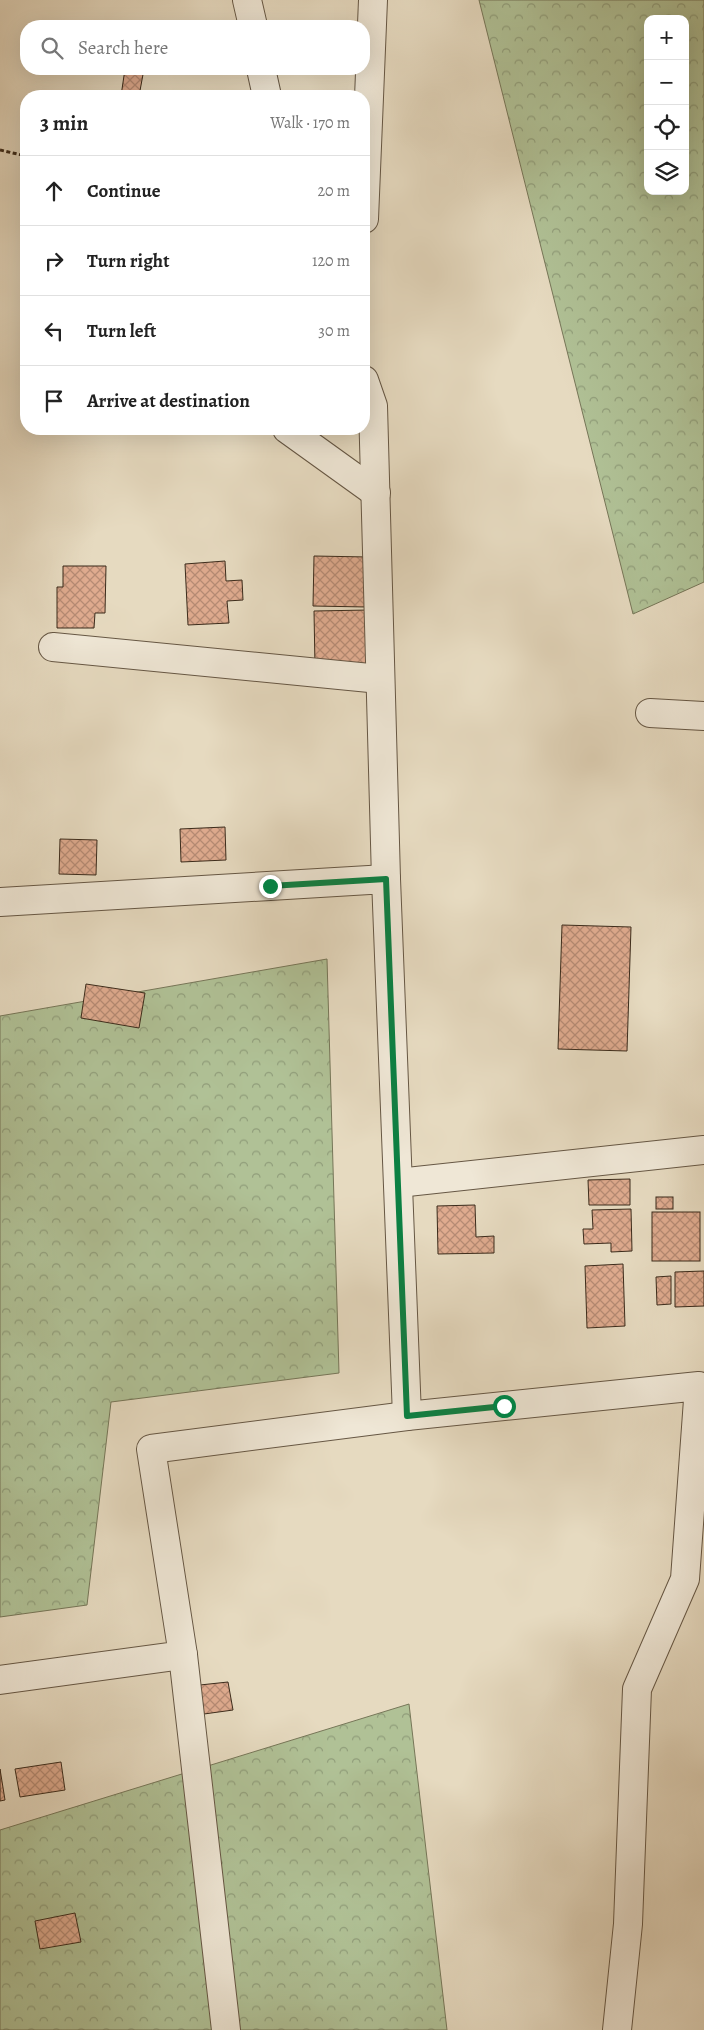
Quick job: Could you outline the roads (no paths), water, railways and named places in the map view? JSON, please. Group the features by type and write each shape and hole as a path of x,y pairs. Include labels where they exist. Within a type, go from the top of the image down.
{"street":[{"path":"247,0 251,20"},
{"path":"370,73 373,0"},
{"path":"263,75 266,90"},
{"path":"369,90 370,75"},
{"path":"370,397 373,406 386,879 407,1416"},
{"path":"295,435 376,493"},
{"path":"54,647 380,679"},
{"path":"650,713 704,716"},
{"path":"0,902 386,879"},
{"path":"398,1183 704,1150"},
{"path":"226,2030 183,1655 151,1449 407,1416 701,1386 685,1579 637,1689 628,1924 617,2030"},
{"path":"0,1680 183,1655"}]}
